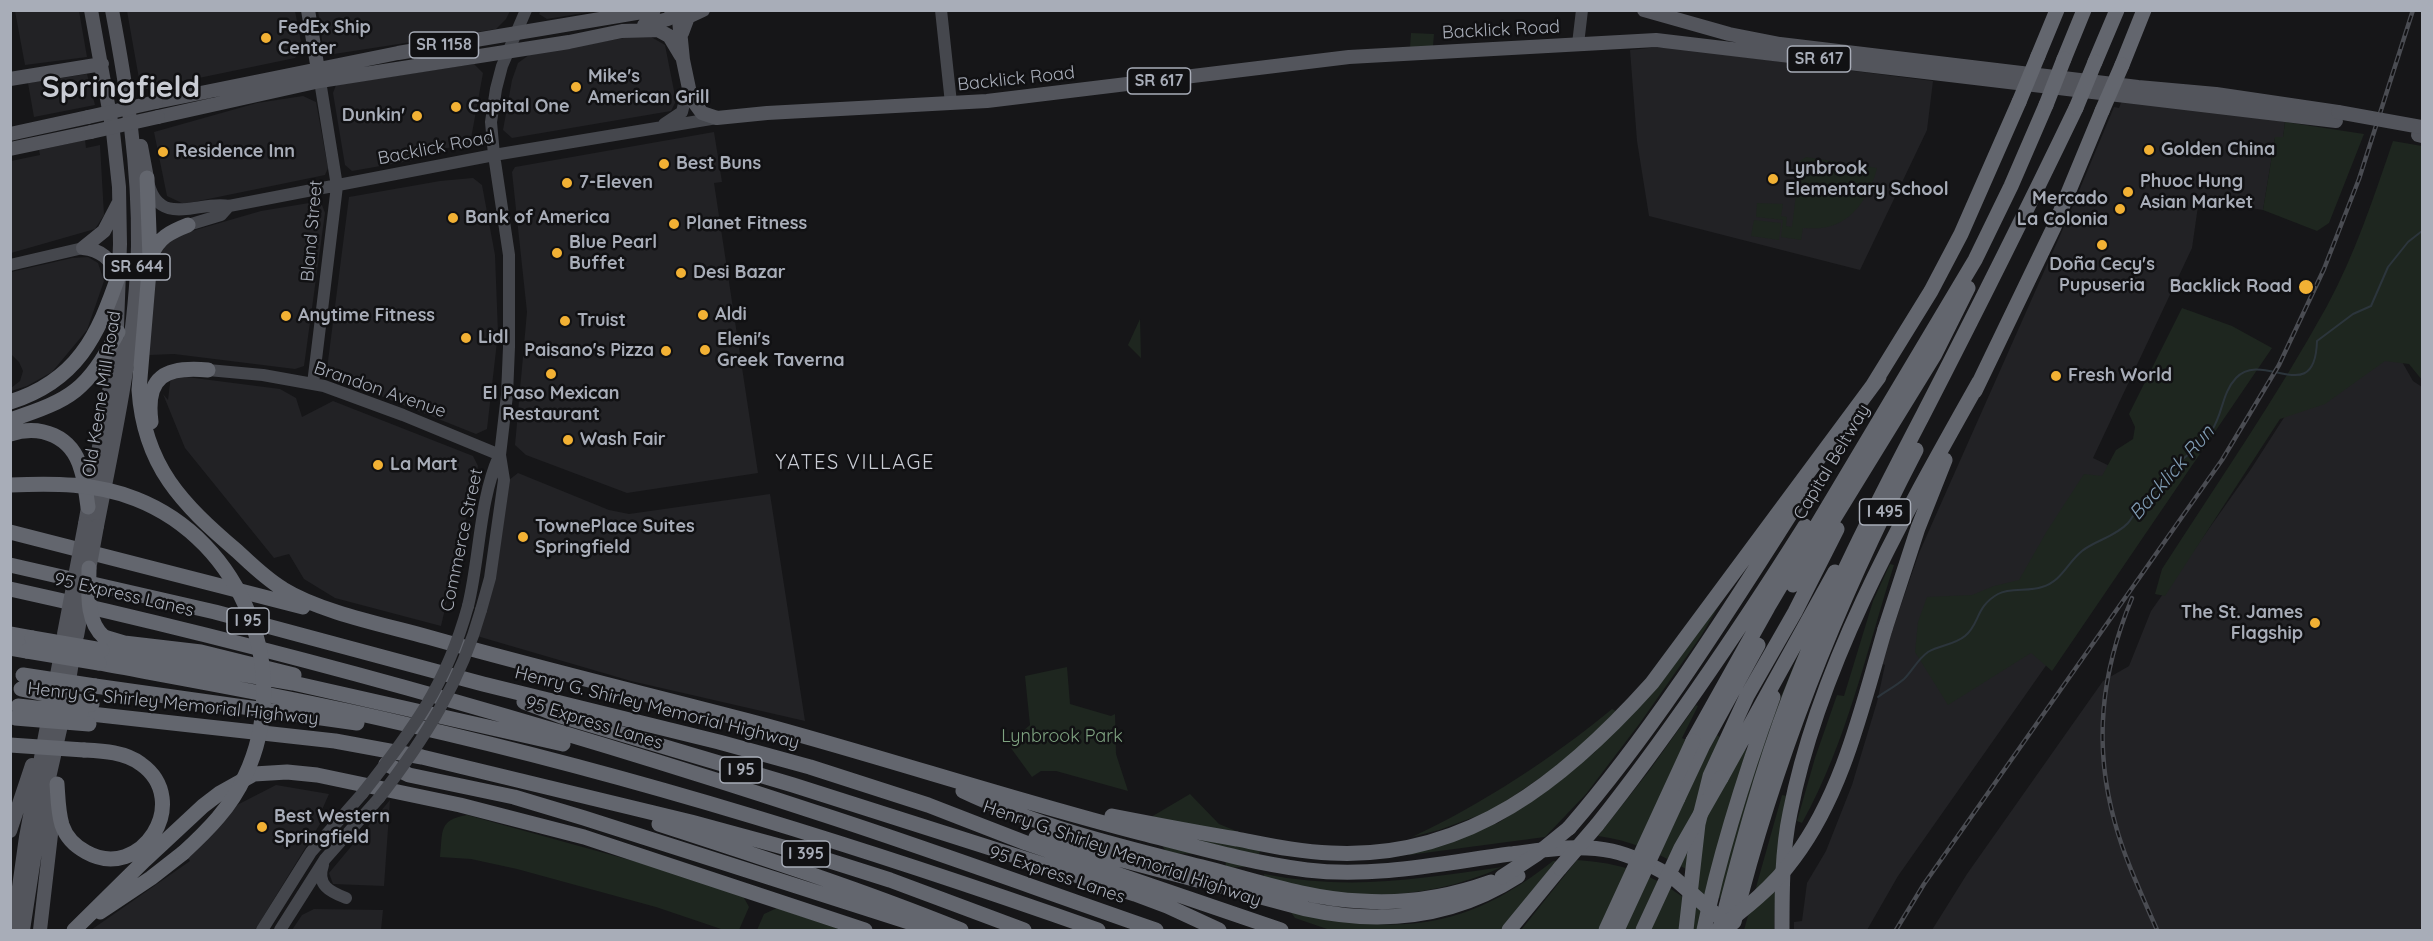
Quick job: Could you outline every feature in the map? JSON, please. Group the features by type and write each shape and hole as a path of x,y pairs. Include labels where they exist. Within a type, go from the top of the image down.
{"highway":[{"path":"928,805 1050,841 1306,909 1347,917 1402,917 1439,911 1486,894 1518,876 1548,852 1569,828 1624,762 1679,686 1878,377 1931,291 1961,234 2057,10"},
{"name":"Capital Beltway","path":"1606,930 1698,744 1722,687 1879,433 1975,260 2011,186 2084,10"},
{"name":"I 495","path":"1730,930 1771,792 1799,711 1835,621 1913,454 2001,285 2041,195 2117,10"},
{"path":"1720,930 1771,885 1794,858 1814,828 1846,755 1929,498 1979,382 2054,227 2144,10"},
{"path":"1720,930 1763,777 1790,696 1840,581 1888,481 2002,260 2076,108"},
{"path":"147,178 150,259 139,390 143,427 154,458 165,478 189,508 281,588 348,615"},
{"path":"150,259 155,244 161,238 188,225"},
{"path":"10,402 48,385 79,359 100,326 119,274"},
{"path":"16,418 60,402 85,383 100,365 118,332"},
{"path":"154,458 150,412 152,390 157,380 179,369 208,369"},
{"path":"990,791 1282,848 1329,853 1363,853 1411,846 1442,838 1488,820 1536,791 1572,764 1618,721 1652,683 1878,377"},
{"path":"1782,930 1783,880 1789,814 1803,755 1828,683 1916,494 1979,382"},
{"path":"10,434 37,429 53,434 62,440 77,458 88,507"},
{"path":"1509,930 1646,764 1695,696 1810,518 1879,433"},
{"path":"1686,930 1698,824 1714,765 1747,696 1809,587 1879,433"},
{"path":"1643,930 1681,848 1805,623 1888,481"},
{"path":"10,485 86,486 119,493 154,507 184,527 222,564 241,594 255,628 262,657 264,701 258,736 246,775 230,803 210,828 183,853 151,878 78,927"},
{"path":"10,532 301,606 348,615 574,677 760,724 927,774 1162,838 1308,870 1374,872 1545,850 1588,849 1621,854 1650,864 1674,878 1721,919 1730,930"},
{"name":"Henry G. Shirley Memorial Highway","path":"10,565 204,610 483,684 761,753 928,805 1026,843 1281,930"},
{"path":"89,568 92,618 102,650 116,642 201,652 250,662 386,703 695,774"},
{"name":"95 Express Lanes","path":"10,589 168,624 303,659 695,774 817,813 1156,930"},
{"path":"1704,930 1718,868 1752,755 1805,623"},
{"path":"10,634 29,644"},
{"name":"I 95","path":"10,648 29,644 102,650 499,747 788,827 939,875 1098,930"},
{"path":"16,681 95,686 356,723 499,747"},
{"path":"16,681 91,714 136,728 185,724"},
{"name":"I 95","path":"483,684 561,716 793,785 1135,894 1219,930"},
{"name":"Henry G. Shirley Memorial Highway","path":"14,712 91,714 185,724 363,746 449,764 582,798 691,822 825,859 1024,930"},
{"path":"1638,930 1649,884 1698,744"},
{"path":"10,745 107,752 130,758 141,764 156,780 163,812 160,823 150,841 123,857 104,858 84,851 69,838 62,824 57,784"},
{"path":"393,768 423,778 551,807 934,930"},
{"path":"78,927 145,860 220,793 254,774 287,772 317,775 438,801 574,834 865,930"},
{"path":"927,774 985,801 1042,822 1154,855 1321,897 1363,902 1424,899 1471,889 1502,877 1537,854 1569,828"},
{"path":"582,798 801,871 912,910 960,930"},
{"path":"1617,930 1678,798"},
{"path":"1697,898 1720,930"}],"main road":[{"name":"Old Keene Mill Road","path":"91,10 113,132 119,201 118,332 88,507 91,525"},
{"name":"Old Keene Mill Road","path":"89,568 91,525 126,365 136,278 136,184 127,85 112,10"},
{"name":"Bland Street","path":"308,10 337,186 313,384"},
{"name":"Commerce Street","path":"262,930 311,852 362,794 393,768 432,724 456,680 482,610 491,568 504,480 500,455 507,395 510,278 507,238 491,138 493,105 502,66 526,10"},
{"name":"SR 1158","path":"10,149 158,117 319,75 518,32 654,10"},
{"path":"622,31 668,19 677,10"},
{"path":"677,10 688,88 698,110 707,116 717,118"},
{"path":"682,37 685,21 703,10"},
{"path":"941,10 951,103"},
{"path":"1578,44 1582,10"},
{"name":"Backlick Road","path":"1644,10 1764,42 1984,70 2216,94 2421,131"},
{"name":"SR 1158","path":"10,134 156,102 319,75 509,51 622,31 652,29 663,32 674,42 683,60"},
{"name":"Backlick Road","path":"147,178 156,200 170,208 184,210 220,204 229,206 494,155 717,118 767,112 951,103 1066,92 1342,58 1578,44 1675,41 2337,117"},
{"path":"10,79 102,64"},
{"path":"127,85 147,178"},
{"name":"Backlick Road","path":"651,129 667,123 682,112 688,88"},
{"path":"82,248 104,231 119,201"},
{"name":"Backlick Road","path":"188,225 221,215 229,206"},
{"path":"10,265 82,248 94,249 104,255 119,274"},
{"name":"Brandon Avenue","path":"208,369 313,384 410,418 500,455"},
{"name":"Commerce Street","path":"280,930 311,878 379,798 440,682 456,645 468,606 477,568 489,479 500,455"},
{"name":"SR 644","path":"23,930 41,813 62,726 70,635 91,525"},
{"name":"SR 644","path":"13,930 25,846 45,739 89,568"},
{"path":"39,930 62,726"},
{"path":"10,831 31,768 45,739"},
{"path":"329,855 321,871 321,881 330,891 346,898"}],"shaded area":[{"path":"318,10 510,11 496,29 334,54 323,47"},
{"path":"541,10 596,11 547,19 539,14"},
{"path":"15,11 79,11 87,57 25,65"},
{"path":"127,11 295,11 302,47 295,58 141,90"},
{"path":"646,34 665,45 676,101 671,111 512,138 503,130 512,80 518,63 529,55"},
{"name":"Lynbrook Elementary School","path":"1673,48 1933,81 1927,130 1860,270 1649,216 1637,141 1630,50"},
{"path":"474,64 483,73 470,144 414,154 415,160 352,171 345,165 333,93 336,85"},
{"path":"87,74 95,105 34,117 28,83"},
{"path":"2124,95 2285,122 2283,138 2275,138 2263,210 2199,199 2192,248 2093,458 2170,495 2140,532 1898,876 1867,930 1794,930 1794,922 1802,921 1807,883 1826,851 1852,785 1877,702 1885,665 1881,663 1919,553 2066,222 2114,107 2119,108"},
{"path":"303,96 316,102 328,168 325,175 184,204 167,196 154,132 257,103"},
{"path":"714,132 722,182 714,183 758,473 627,493 526,455 515,445 527,312 512,172 515,167"},
{"path":"85,140 86,148 100,145 104,215 95,229 11,253 11,161 40,155 39,150"},
{"path":"473,178 482,185 495,255 498,333 487,429 476,434 333,377 327,369 349,197 440,181"},
{"path":"315,202 322,205 325,213 304,366 295,369 174,354 149,355 155,260 163,244 185,233 261,211"},
{"path":"88,257 98,263 104,281 87,330 52,372 27,386 11,391 11,388 20,381 23,371 19,362 11,354 11,272 72,258"},
{"path":"2397,353 2413,381 2422,387 2422,923 2420,930 1932,930 1967,874 2103,681 2129,666 2151,611 2251,469 2285,416"},
{"path":"171,375 280,389 296,398 302,417 333,401 473,456 478,466 441,626 335,598 304,579 289,554 274,558 185,448 163,394 168,400"},
{"path":"518,473 609,510 629,514 770,494 805,721 631,681 477,636 509,480"},
{"path":"276,785 329,794 321,812 323,819 255,930 91,930 190,861 180,846 239,804"},
{"path":"390,800 384,886 333,884 329,873"},
{"path":"314,909 383,910 381,930 292,930 302,915"}],"green space":[{"path":"1411,33 1434,34 1433,46 1410,48"},
{"path":"2285,122 2364,134 2329,223 2317,231 2263,210 2275,137 2283,137"},
{"path":"2393,141 2422,146 2422,380 2409,364 2385,361 2325,404 2280,419 2165,596 2155,594 2162,569 2268,406 2327,306 2355,246"},
{"path":"1806,157 1877,168 1866,196 1853,213 1845,219 1827,227 1803,228 1801,240 1781,237 1783,220 1756,217 1757,203 1783,204 1781,216 1787,217 1786,226 1792,227 1800,161"},
{"path":"1754,220 1781,223 1779,240 1751,236"},
{"path":"2182,308 2232,326 2272,348 2052,671 2031,653 1948,705 1915,652 1918,622 1927,597 1972,595 1994,586 2019,580 2084,474 2102,476 2116,450 2133,439 2135,427 2129,414"},
{"path":"1140,319 1141,358 1128,345"},
{"path":"1890,564 1894,565 1844,729 1818,792 1802,823 1797,821 1815,758 1837,695 1844,696 1873,601"},
{"path":"1727,592 1701,636 1640,723 1586,794 1545,837 1409,855 1409,852 1498,823 1538,797 1595,752"},
{"path":"1806,637 1723,899 1717,897 1745,798 1779,701"},
{"name":"Lynbrook Park","path":"1067,667 1070,704 1111,716 1115,714 1116,754 1128,791 1056,771 1041,771 1032,777 1008,744 1030,725 1025,676"},
{"path":"1696,705 1698,706 1682,738 1709,750 1717,735 1720,737 1707,768 1686,869 1644,848 1598,836 1649,771"},
{"path":"1612,709 1616,711 1569,758 1493,810 1439,830 1412,837 1516,779 1566,745"},
{"path":"1744,749 1748,751 1699,930 1691,930 1706,809"},
{"path":"1190,794 1219,824 1263,842 1255,866 1226,868 1225,855 1167,853 1146,820"},
{"path":"1782,795 1787,796 1776,868 1774,930 1744,930"},
{"path":"467,815 673,872 743,896 749,907 739,930 724,930 656,907 517,869 471,859 440,857 444,828 451,820"},
{"path":"1577,860 1633,870 1683,897 1680,930 1521,930"},
{"path":"1556,861 1501,930 1330,930 1295,918 1290,911 1364,923 1428,922 1459,914 1489,902 1520,885"},
{"path":"1502,867 1441,887 1379,895 1327,892 1264,877 1264,874 1326,882 1384,881"},
{"path":"777,908 843,930 757,930 764,914"}],"waterway":[{"name":"Backlick Run","path":"1878,697 1904,679 1928,652 1965,636 1985,604 1998,594 2037,588 2055,581 2082,551 2123,528 2149,500 2161,479 2207,437 2216,424 2228,390 2236,378 2247,371 2260,370 2298,375 2307,371 2314,361 2317,341 2353,314 2371,306 2388,267 2408,242 2422,231"}],"railway":[{"path":"1896,930 1924,884 2222,460 2279,365 2324,269 2359,179 2413,10"},
{"path":"2132,598 2121,626 2107,682 2104,709 2104,765 2108,794 2119,837 2157,930"}],"place":[{"name":"FedEx Ship Center","path":"266,38"},
{"name":"Mike's American Grill","path":"576,87"},
{"name":"Capital One","path":"456,107"},
{"name":"Dunkin'","path":"417,116"},
{"name":"Golden China","path":"2149,150"},
{"name":"Residence Inn","path":"163,152"},
{"name":"Best Buns","path":"664,164"},
{"name":"Lynbrook Elementary School","path":"1773,179"},
{"name":"7-Eleven","path":"567,183"},
{"name":"Phuoc Hung Asian Market","path":"2128,192"},
{"name":"Mercado La Colonia","path":"2120,209"},
{"name":"Bank of America","path":"453,218"},
{"name":"Planet Fitness","path":"674,224"},
{"name":"Doña Cecy's Pupuseria","path":"2102,245"},
{"name":"Blue Pearl Buffet","path":"557,253"},
{"name":"Desi Bazar","path":"681,273"},
{"name":"Backlick Road","path":"2306,287"},
{"name":"Aldi","path":"703,315"},
{"name":"Anytime Fitness","path":"286,316"},
{"name":"Truist","path":"565,321"},
{"name":"Lidl","path":"466,338"},
{"name":"Eleni's Greek Taverna","path":"705,350"},
{"name":"Paisano's Pizza","path":"666,351"},
{"name":"El Paso Mexican Restaurant","path":"551,374"},
{"name":"Fresh World","path":"2056,376"},
{"name":"Wash Fair","path":"568,440"},
{"name":"La Mart","path":"378,465"},
{"name":"TownePlace Suites Springfield","path":"523,537"},
{"name":"The St. James Flagship","path":"2315,623"},
{"name":"Best Western Springfield","path":"262,827"}],"district":[{"name":"Springfield","path":"121,88"},
{"name":"YATES VILLAGE","path":"855,463"}]}
